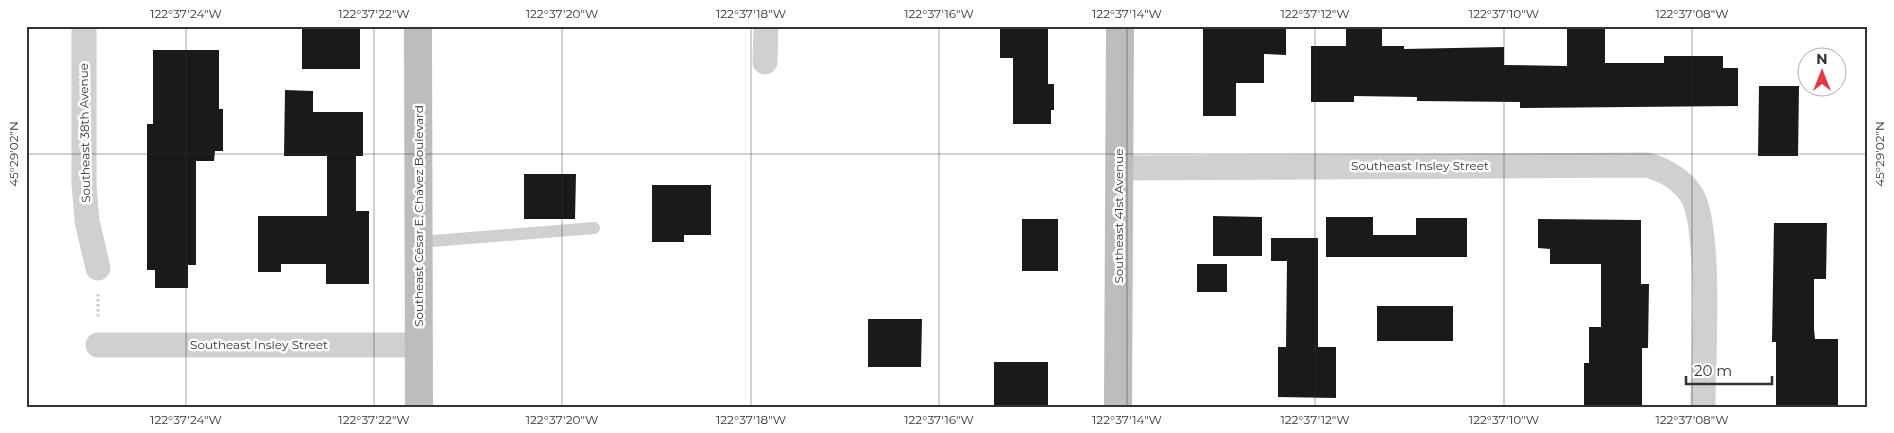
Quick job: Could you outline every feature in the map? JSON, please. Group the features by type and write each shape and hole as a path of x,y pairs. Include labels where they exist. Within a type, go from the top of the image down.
{"main road":[{"name":"Southeast César E. Chávez Boulevard","path":"418,26 419,407"},
{"name":"Southeast 41st Avenue","path":"1118,407 1120,26"}],"street":[{"name":"Southeast 38th Avenue","path":"84,26 84,184 88,221 98,268"},
{"path":"765,62 766,26"},
{"name":"Southeast Insley Street","path":"1119,168 1647,165 1668,172 1690,194 1699,212 1704,276 1703,407"},
{"name":"Southeast Insley Street","path":"98,344 420,344"}],"lane":[{"path":"420,242 594,228"}],"path":[{"path":"98,268 98,344"}],"building":[{"path":"302,26 360,26 360,69 302,69"},
{"path":"1000,26 1048,26 1048,84 1054,84 1054,110 1051,110 1051,124 1013,124 1013,58 1000,58"},
{"path":"1203,26 1286,26 1286,55 1264,54 1264,83 1236,83 1236,116 1203,116"},
{"path":"1346,26 1382,26 1382,46 1404,46 1404,49 1504,47 1504,65 1567,66 1567,26 1605,26 1605,63 1664,63 1664,56 1723,56 1723,68 1738,68 1738,106 1520,108 1520,102 1417,101 1417,97 1354,96 1354,102 1311,102 1311,46 1346,46"},
{"path":"153,50 219,50 219,109 223,109 223,151 215,151 214,161 196,161 196,265 188,265 188,288 155,288 155,270 147,270 147,124 153,124"},
{"path":"1759,86 1796,86 1796,98 1799,98 1798,156 1758,156"},
{"path":"285,90 313,91 313,112 363,112 363,156 356,156 356,211 369,211 369,284 326,284 326,264 281,264 281,272 258,272 258,216 327,216 327,156 284,156"},
{"path":"524,174 576,174 575,219 524,219"},
{"path":"652,185 711,185 711,235 684,235 684,242 652,242"},
{"path":"1213,216 1262,217 1262,256 1213,256"},
{"path":"1326,217 1373,217 1373,235 1416,235 1416,218 1467,218 1467,257 1326,257"},
{"path":"1022,219 1058,219 1058,271 1022,271"},
{"path":"1538,219 1641,220 1641,284 1649,284 1648,348 1642,348 1642,407 1584,407 1584,363 1589,363 1589,327 1601,327 1601,264 1550,264 1550,249 1538,248"},
{"path":"1774,223 1827,223 1826,279 1814,279 1814,329 1815,339 1838,339 1838,407 1776,407 1776,342 1772,342"},
{"path":"1271,238 1318,238 1318,347 1336,347 1336,398 1278,397 1278,347 1286,347 1287,261 1271,261"},
{"path":"1197,264 1227,264 1227,292 1197,292"},
{"path":"1377,306 1453,306 1453,341 1377,341"},
{"path":"868,319 922,319 921,367 868,367"},
{"path":"994,362 1048,362 1048,407 994,407"}]}
